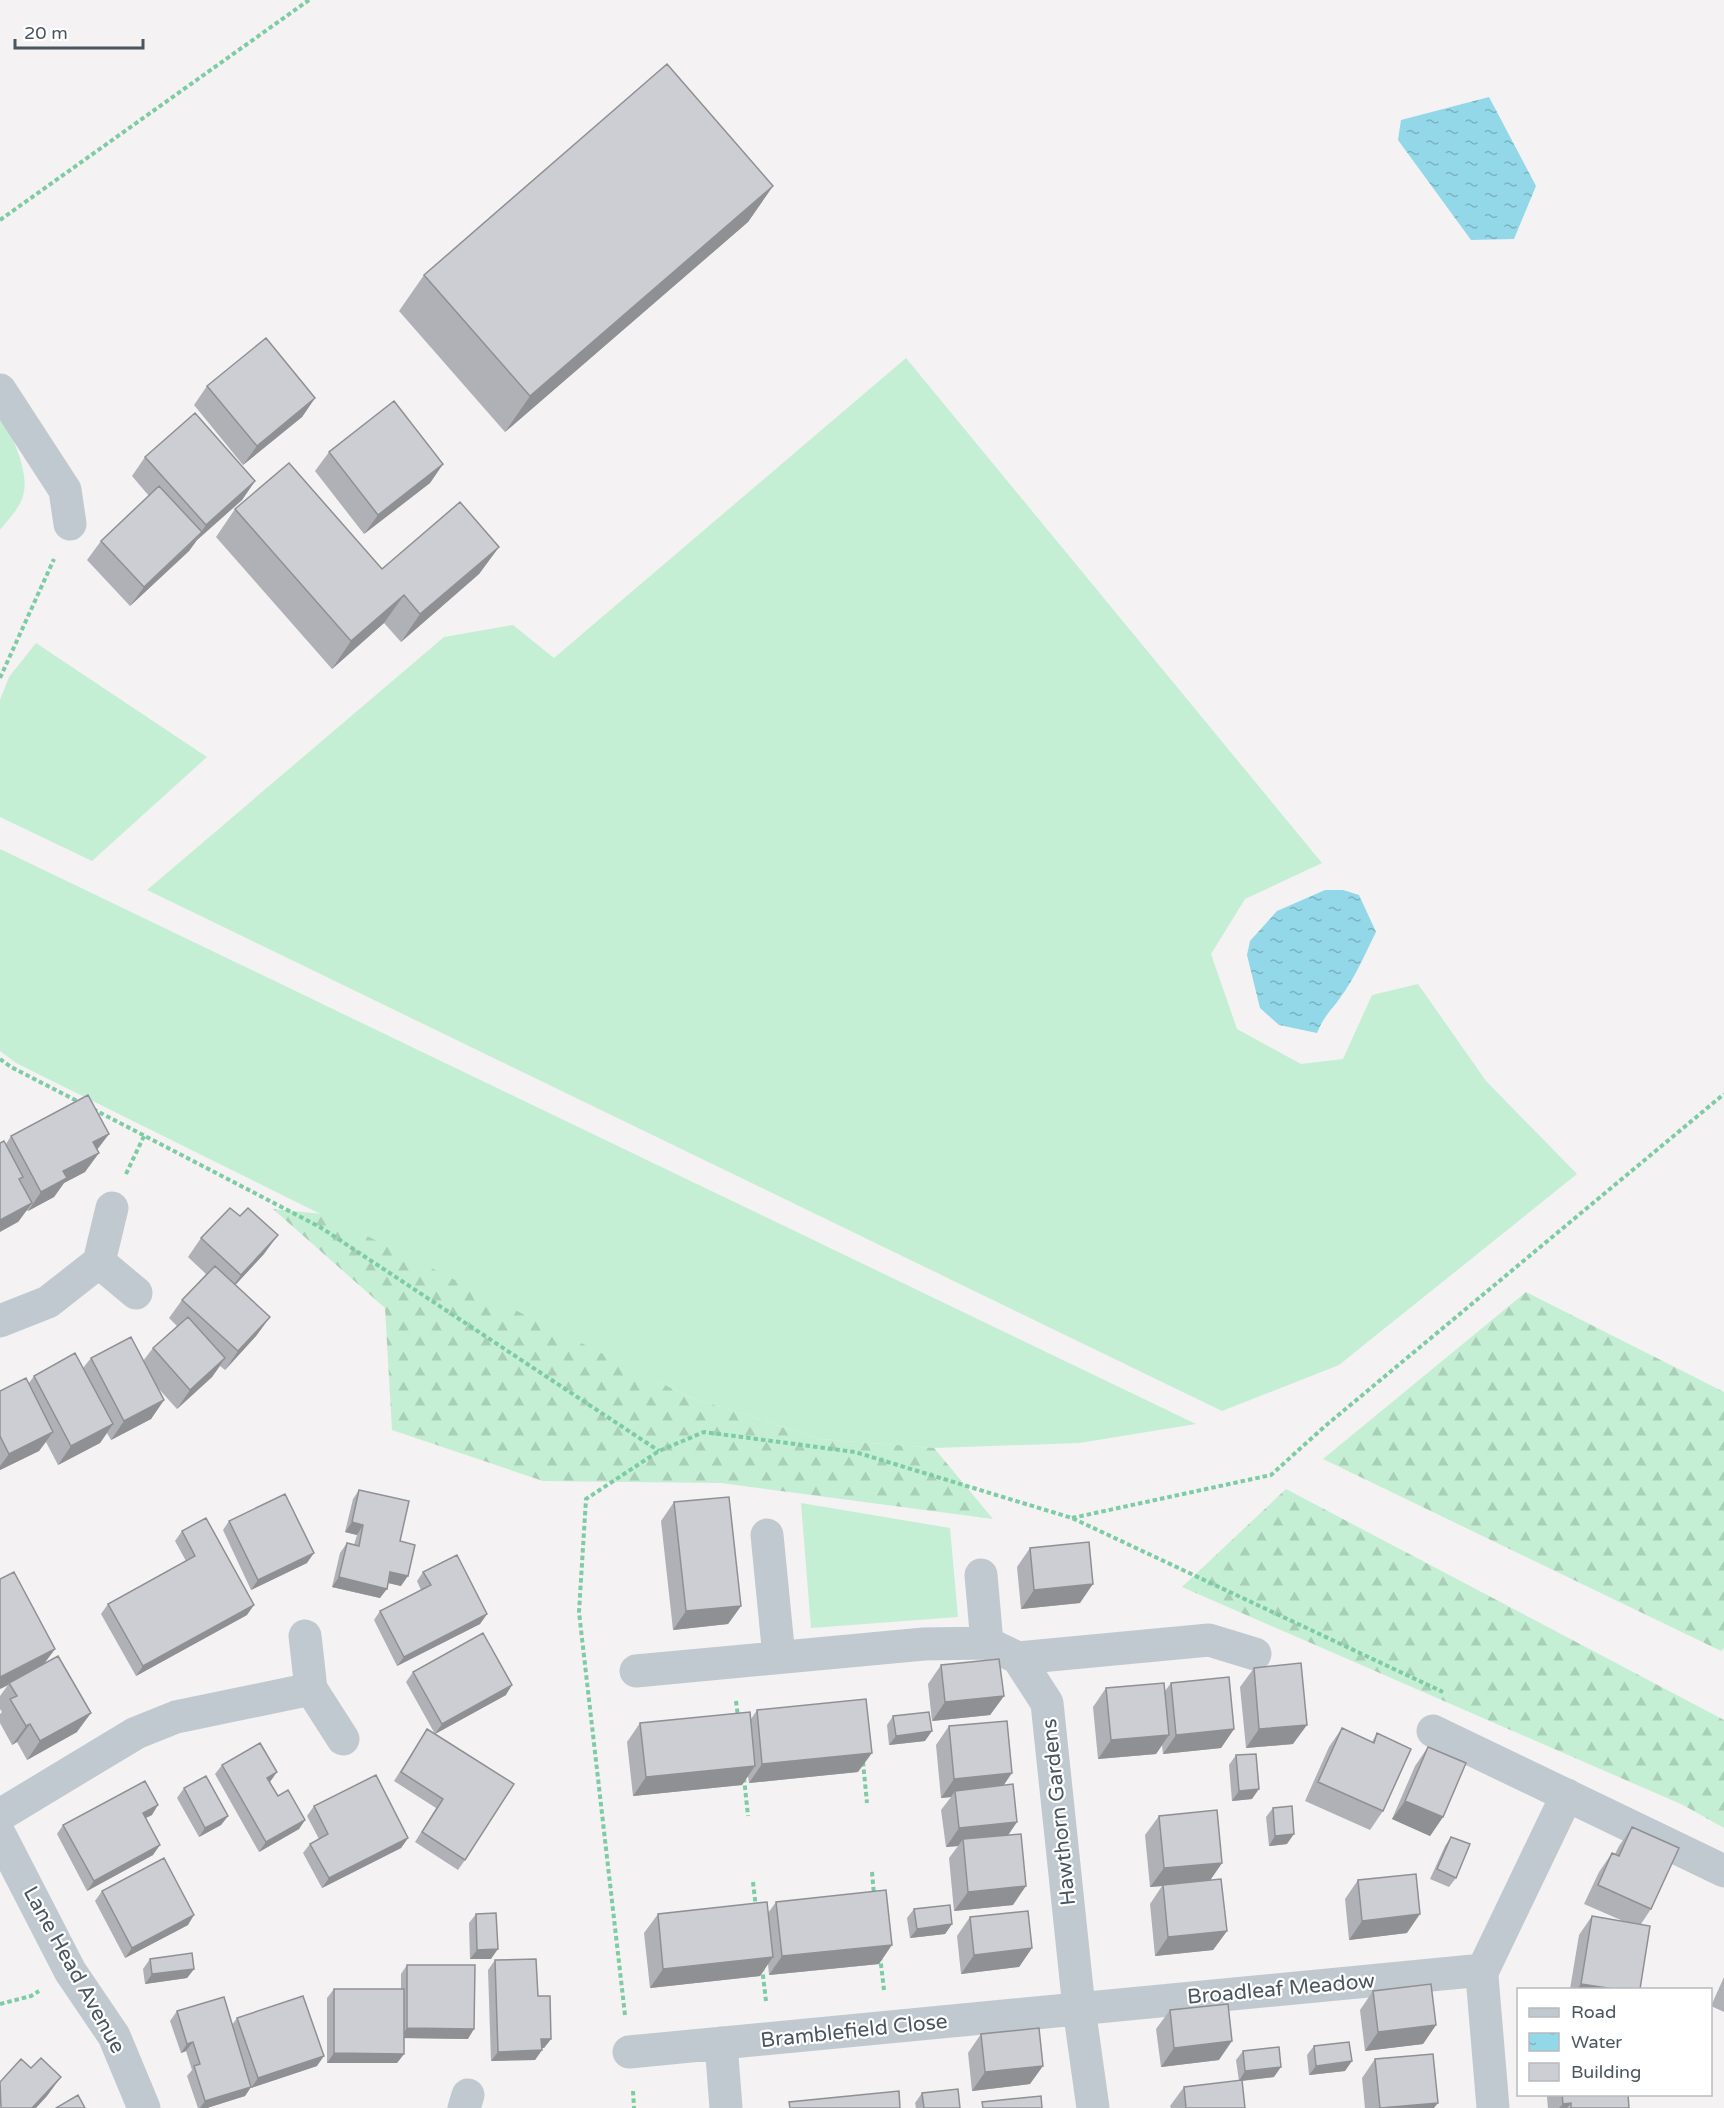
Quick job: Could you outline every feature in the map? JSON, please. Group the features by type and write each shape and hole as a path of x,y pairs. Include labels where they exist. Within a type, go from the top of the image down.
{"street":[{"path":"0,390 65,490 70,524"},
{"path":"0,1321 48,1302 99,1262 112,1208"},
{"path":"99,1262 136,1293"},
{"path":"767,1535 779,1657"},
{"path":"981,1575 987,1643"},
{"path":"304,1636 311,1689 343,1739"},
{"path":"636,1671 924,1644 987,1643 1018,1658 1209,1640 1255,1654"},
{"name":"Hawthorn Gardens","path":"1018,1658 1047,1703 1079,2008 1093,2108"},
{"path":"0,1815 136,1733 176,1717 311,1689"},
{"path":"1433,1731 1724,1871"},
{"path":"1493,2108 1482,1976 1567,1795"},
{"name":"Lane Head Avenue","path":"0,1835 70,1971 114,2036 144,2108"},
{"name":"Broadleaf Meadow","path":"1079,2008 1484,1970"},
{"name":"Bramblefield Close","path":"629,2052 1079,2008"},
{"path":"721,2043 726,2108"}],"path":[{"path":"0,220 309,0"},
{"path":"0,678 70,524"},
{"path":"0,1059 11,1067 320,1227 659,1451"},
{"path":"1447,1693 1072,1518 1271,1475 1324,1427 1724,1094"},
{"path":"732,1661 738,1721"},
{"path":"862,1756 867,1803"},
{"path":"743,1768 748,1816"},
{"path":"872,1872 875,1905"},
{"path":"753,1882 757,1916"},
{"path":"880,1950 887,2027"},
{"path":"761,1961 770,2039"}],"green space":[{"path":"906,358 1322,863 1245,899 1211,954 1237,1029 1301,1064 1343,1059 1372,995 1418,984 1486,1081 1577,1174 1339,1365 1222,1411 147,890 444,637 513,625 554,658"},
{"path":"0,413 19,455 24,489 18,507 0,530"},
{"path":"36,643 207,757 92,861 0,817 0,700 9,677"},
{"path":"0,849 1196,1424 1079,1443 934,1448 819,1439 687,1396 16,1063 0,1051"},
{"path":"273,1209 323,1214 687,1396 819,1439 934,1448 993,1519 721,1483 543,1481 392,1430 385,1308"},
{"path":"1526,1292 1724,1392 1724,1648 1721,1651 1323,1459"},
{"path":"1286,1489 1724,1720 1724,1828 1683,1805 1182,1587"},
{"path":"801,1503 950,1528 958,1617 811,1628"}],"water":[{"path":"1489,97 1536,186 1514,239 1471,240 1398,140 1401,120"},
{"path":"1325,890 1343,890 1359,895 1376,932 1360,966 1317,1033 1279,1025 1260,1008 1247,955 1250,941 1277,911"}],"building":[{"path":"667,64 773,186 530,396 424,275"},
{"path":"266,338 315,398 257,446 207,386"},
{"path":"394,401 443,464 378,515 329,452"},
{"path":"195,413 255,481 206,525 145,457"},
{"path":"289,463 382,569 460,502 499,547 420,614 404,595 351,641 235,509"},
{"path":"159,486 202,532 144,587 101,541"},
{"path":"88,1095 109,1134 93,1142 99,1153 63,1171 67,1178 41,1192 11,1136"},
{"path":"4,1141 23,1177 19,1179 32,1203 0,1220 0,1143"},
{"path":"230,1208 240,1216 248,1208 278,1235 241,1275 201,1238"},
{"path":"215,1266 270,1317 238,1351 182,1300"},
{"path":"188,1317 225,1358 190,1390 153,1348"},
{"path":"131,1337 164,1400 124,1421 91,1358"},
{"path":"75,1353 113,1424 71,1446 34,1376"},
{"path":"26,1378 53,1432 9,1454 0,1436 0,1391"},
{"path":"359,1490 409,1501 400,1541 415,1545 408,1576 390,1572 387,1589 339,1577 347,1543 359,1546 363,1525 352,1522"},
{"path":"285,1494 314,1553 258,1580 229,1521"},
{"path":"729,1497 741,1606 686,1611 674,1502"},
{"path":"206,1518 254,1605 143,1666 108,1604 195,1556 182,1531"},
{"path":"1089,1542 1093,1584 1034,1590 1030,1548"},
{"path":"457,1555 487,1614 404,1657 380,1611 431,1585 423,1572"},
{"path":"14,1572 55,1649 0,1677 0,1579"},
{"path":"483,1633 512,1685 442,1724 413,1672"},
{"path":"58,1656 91,1713 40,1741 30,1724 26,1726 10,1699 17,1696 9,1683"},
{"path":"999,1659 1004,1696 945,1702 941,1665"},
{"path":"1301,1663 1307,1725 1259,1729 1254,1668"},
{"path":"1229,1677 1234,1729 1176,1735 1171,1683"},
{"path":"1164,1683 1169,1735 1111,1740 1106,1688"},
{"path":"866,1699 872,1753 762,1764 757,1710"},
{"path":"750,1712 755,1766 646,1777 640,1723"},
{"path":"929,1712 932,1731 896,1736 893,1716"},
{"path":"1007,1721 1012,1773 954,1779 949,1726"},
{"path":"1342,1728 1374,1743 1377,1733 1411,1749 1383,1811 1318,1782"},
{"path":"427,1729 514,1784 465,1860 422,1832 443,1799 401,1772"},
{"path":"260,1743 277,1772 267,1778 278,1796 288,1790 305,1820 266,1842 222,1765"},
{"path":"1428,1747 1466,1763 1443,1817 1405,1801"},
{"path":"1256,1754 1259,1789 1239,1791 1236,1755"},
{"path":"376,1775 408,1838 329,1878 310,1844 328,1834 314,1806"},
{"path":"206,1776 228,1816 205,1828 184,1788"},
{"path":"145,1781 158,1805 143,1813 160,1845 94,1881 63,1825"},
{"path":"1013,1784 1017,1822 959,1828 955,1791"},
{"path":"1292,1806 1294,1834 1275,1836 1273,1808"},
{"path":"1217,1810 1222,1863 1164,1868 1159,1816"},
{"path":"1632,1827 1679,1848 1651,1909 1598,1885 1612,1853 1619,1856"},
{"path":"1021,1834 1026,1886 968,1892 963,1839"},
{"path":"1451,1837 1470,1844 1456,1878 1437,1869"},
{"path":"164,1858 194,1915 132,1948 102,1891"},
{"path":"1416,1874 1420,1914 1362,1921 1358,1880"},
{"path":"1221,1879 1227,1931 1168,1937 1163,1885"},
{"path":"886,1890 892,1945 782,1956 776,1902"},
{"path":"767,1902 773,1957 663,1969 658,1914"},
{"path":"950,1905 952,1924 917,1929 914,1909"},
{"path":"1028,1911 1032,1948 974,1955 970,1917"},
{"path":"496,1913 498,1949 477,1950 476,1914"},
{"path":"1592,1916 1650,1926 1640,1988 1607,1988 1581,1984"},
{"path":"192,1953 194,1969 152,1974 150,1959"},
{"path":"536,1959 538,1996 550,1996 551,2039 541,2039 542,2050 498,2052 495,1960"},
{"path":"407,1965 475,1965 474,2029 407,2028"},
{"path":"1431,1984 1436,2025 1378,2032 1373,1991"},
{"path":"334,1989 404,1989 404,2054 334,2053"},
{"path":"303,1996 324,2056 258,2078 237,2018"},
{"path":"224,1997 251,2087 205,2101 194,2066 200,2064 193,2042 187,2044 177,2011"},
{"path":"1228,2004 1232,2041 1174,2048 1170,2010"},
{"path":"1039,2028 1043,2066 985,2072 981,2034"},
{"path":"1349,2042 1352,2061 1316,2066 1314,2046"},
{"path":"1279,2047 1281,2067 1245,2071 1243,2051"},
{"path":"1433,2054 1438,2103 1380,2108 1375,2059"},
{"path":"41,2058 61,2077 32,2108 1,2108 0,2082 21,2059 31,2068"},
{"path":"1242,2080 1245,2108 1186,2108 1184,2087"},
{"path":"958,2089 960,2108 924,2108 922,2093"},
{"path":"899,2091 900,2108 790,2108 789,2102"},
{"path":"78,2095 85,2108 56,2108"},
{"path":"1041,2096 1042,2108 983,2108 982,2102"},
{"path":"1562,2096 1628,2096 1629,2108 1571,2108 1571,2103 1563,2104"}]}
